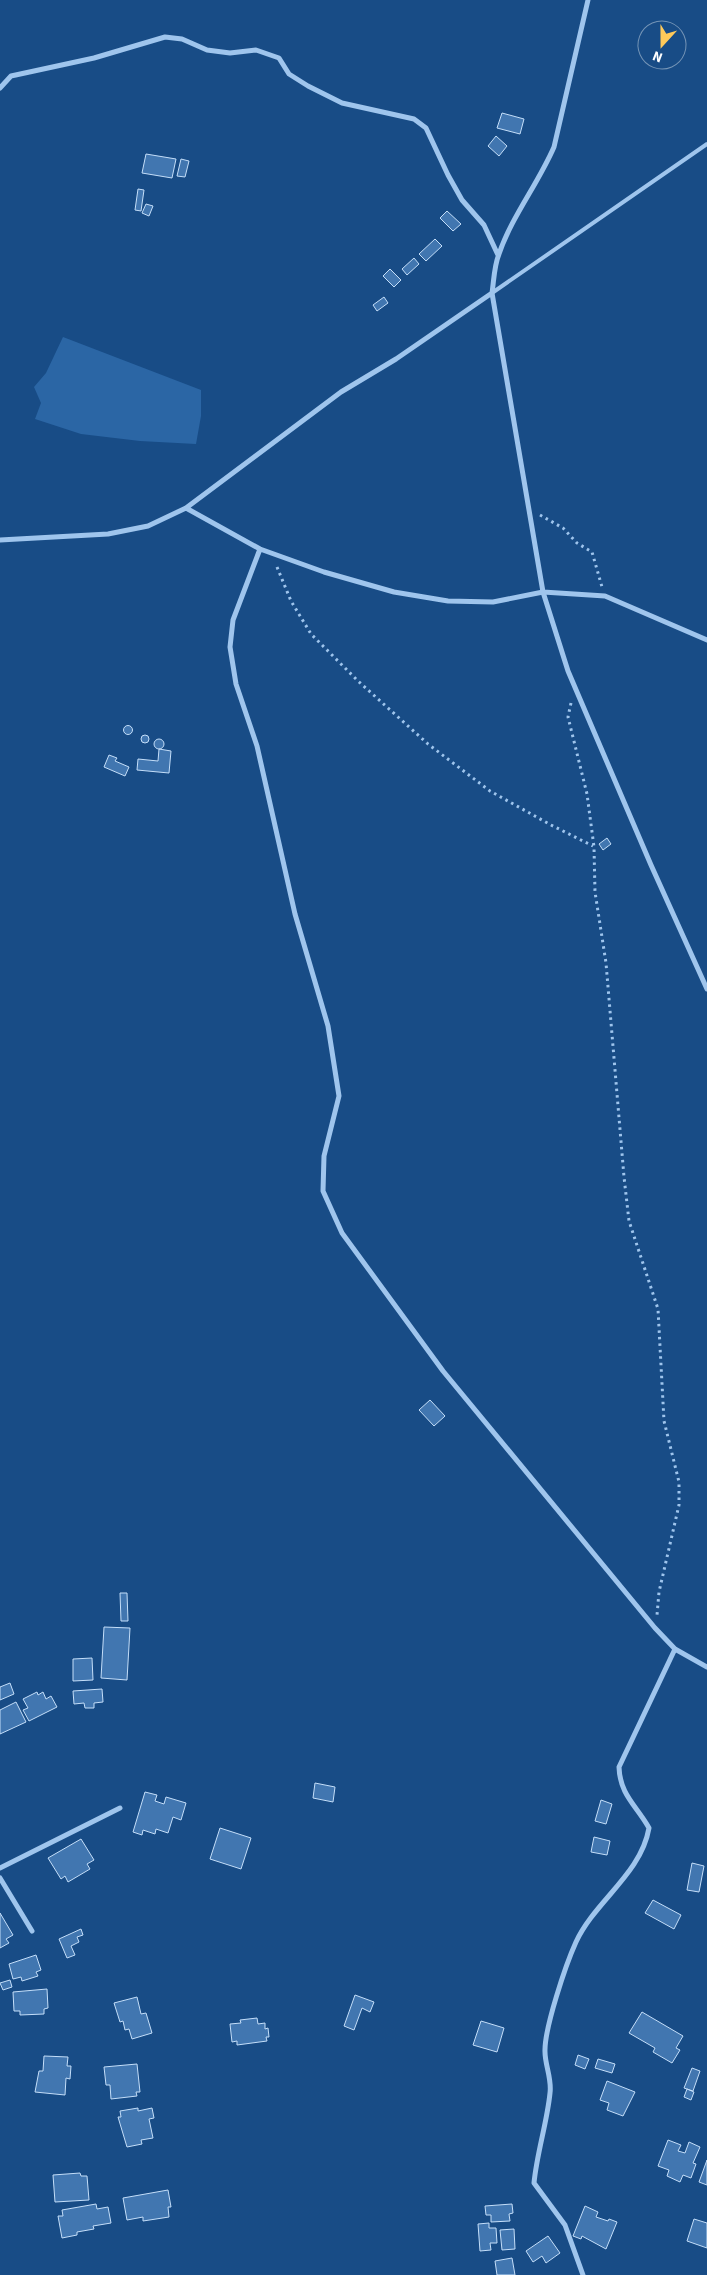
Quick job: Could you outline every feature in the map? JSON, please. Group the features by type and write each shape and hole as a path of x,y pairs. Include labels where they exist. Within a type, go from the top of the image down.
{"street":[{"path":"588,0 554,147 544,170 515,219 498,255 492,293 527,506 544,592 574,686 707,989"},
{"path":"0,88 11,76 94,58 165,37 182,39 207,50 230,53 256,50 279,58 289,74 342,103 414,118 426,128 462,200 484,225 498,255"},
{"path":"0,540 108,534 148,526 186,508 341,392 396,358 492,293"},
{"path":"186,508 260,549 324,572 394,592 448,601 493,602 544,592 604,596 707,640"},
{"path":"260,549 233,620 230,647 236,684 257,746 295,914 328,1026 339,1096 324,1156 323,1191 342,1233 442,1371 655,1628 675,1648 707,1667"},
{"path":"582,2275 564,2225 534,2182 551,2089 544,2051 552,2013 576,1942 601,1905 636,1861 646,1844 649,1828 627,1798 620,1781 619,1767 675,1648"},
{"path":"0,1868 120,1808"},
{"path":"0,1878 32,1931"}],"lane":[{"path":"492,293 707,144"}],"path":[{"path":"527,506 546,520 563,528 577,543 592,552 604,596"},
{"path":"272,553 291,600 311,634 365,688 428,744 490,791 594,847"},
{"path":"574,686 568,717 587,794 594,847 595,892 606,963 629,1221 658,1308 664,1421 679,1482 679,1505 660,1592 655,1628"}],"shaded area":[{"path":"63,337 201,390 201,416 196,444 140,441 81,434 35,419 41,403 34,387 46,373"}],"building":[{"path":"502,113 524,119 520,134 497,128"},
{"path":"496,136 507,146 499,156 488,146"},
{"path":"146,154 176,159 172,178 142,173"},
{"path":"181,159 189,161 185,177 177,176"},
{"path":"138,189 144,190 141,211 135,210"},
{"path":"146,204 153,206 149,216 142,213"},
{"path":"447,211 461,224 453,231 440,218"},
{"path":"435,239 442,246 426,261 419,254"},
{"path":"414,258 419,264 407,275 402,269"},
{"path":"390,269 401,280 394,287 383,276"},
{"path":"384,297 388,303 377,311 373,305"},
{"path":"128,725 133,730 128,735 123,730"},
{"path":"145,735 149,739 145,743 141,739"},
{"path":"159,739 164,744 159,749 154,744"},
{"path":"159,749 171,751 169,773 137,770 138,759 158,761"},
{"path":"109,755 117,758 115,761 129,767 125,776 104,767"},
{"path":"607,838 611,844 603,850 599,844"},
{"path":"430,1400 445,1416 434,1426 419,1410"},
{"path":"120,1593 127,1593 128,1621 121,1621"},
{"path":"104,1627 130,1628 127,1680 101,1678"},
{"path":"92,1658 93,1680 73,1681 73,1659"},
{"path":"10,1683 14,1694 0,1700 0,1687"},
{"path":"102,1689 103,1702 94,1703 94,1708 85,1708 84,1703 74,1704 73,1691"},
{"path":"37,1692 38,1695 43,1692 46,1699 51,1696 57,1707 29,1721 23,1710 28,1708 23,1699"},
{"path":"16,1702 26,1722 0,1734 0,1710"},
{"path":"315,1783 335,1787 333,1802 313,1798"},
{"path":"145,1792 157,1795 155,1801 164,1804 166,1797 186,1803 181,1820 173,1817 168,1833 156,1829 155,1834 143,1830 142,1835 133,1832"},
{"path":"601,1800 612,1804 606,1824 595,1821"},
{"path":"220,1828 251,1838 241,1869 210,1859"},
{"path":"594,1837 610,1841 607,1855 591,1852"},
{"path":"81,1839 94,1860 87,1864 90,1869 68,1882 65,1876 61,1879 48,1858"},
{"path":"692,1863 704,1866 699,1892 687,1890"},
{"path":"653,1900 681,1915 674,1929 645,1913"},
{"path":"0,1913 13,1935 6,1939 9,1943 0,1948"},
{"path":"81,1929 83,1935 77,1937 79,1942 71,1946 75,1955 67,1958 59,1939"},
{"path":"36,1955 41,1970 36,1972 38,1976 22,1981 21,1977 13,1979 9,1964"},
{"path":"10,1980 12,1987 3,1990 0,1983"},
{"path":"47,1989 48,2008 44,2009 44,2014 20,2015 20,2011 14,2011 13,1992"},
{"path":"355,1995 374,2002 370,2012 362,2008 354,2030 344,2026"},
{"path":"137,1997 141,2014 146,2013 152,2033 132,2039 129,2029 125,2030 123,2021 120,2022 114,2003"},
{"path":"642,2012 683,2036 676,2048 680,2050 672,2063 653,2052 655,2048 629,2033"},
{"path":"257,2018 258,2024 265,2023 265,2029 268,2028 269,2037 266,2037 267,2041 237,2045 237,2041 232,2042 230,2024 241,2023 240,2020"},
{"path":"481,2021 504,2028 497,2052 473,2045"},
{"path":"578,2055 589,2059 585,2069 575,2065"},
{"path":"44,2056 68,2057 67,2066 71,2066 70,2079 66,2078 65,2095 35,2092 39,2071 43,2071"},
{"path":"598,2059 615,2064 612,2073 595,2068"},
{"path":"137,2064 140,2092 136,2092 137,2096 111,2099 110,2085 106,2085 104,2067"},
{"path":"692,2068 700,2071 693,2091 684,2088"},
{"path":"607,2081 635,2092 623,2116 607,2110 609,2103 600,2100"},
{"path":"687,2089 694,2092 691,2100 684,2097"},
{"path":"138,2108 138,2111 152,2108 154,2118 149,2119 153,2138 141,2140 142,2144 127,2147 118,2117 121,2117 120,2111"},
{"path":"668,2140 681,2145 678,2151 685,2153 689,2142 700,2147 693,2163 696,2164 691,2178 683,2175 680,2182 667,2176 669,2170 658,2166"},
{"path":"707,2160 707,2185 699,2182"},
{"path":"80,2173 81,2176 87,2176 89,2200 55,2202 53,2175"},
{"path":"168,2190 171,2207 168,2207 169,2217 143,2221 143,2217 127,2220 123,2198"},
{"path":"96,2204 97,2209 108,2207 111,2223 93,2226 94,2229 77,2232 77,2235 62,2238 58,2216 63,2216 62,2210"},
{"path":"512,2204 513,2213 509,2214 510,2221 491,2222 491,2215 486,2215 485,2206"},
{"path":"585,2206 598,2212 596,2217 617,2222 606,2249 582,2236 581,2239 573,2236"},
{"path":"694,2219 707,2223 707,2248 687,2241"},
{"path":"489,2223 489,2228 496,2228 497,2243 490,2243 491,2250 480,2251 478,2224"},
{"path":"514,2229 515,2249 502,2250 500,2230"},
{"path":"548,2236 560,2253 546,2263 542,2256 533,2262 526,2251"},
{"path":"512,2258 515,2275 497,2275 495,2261"}]}
